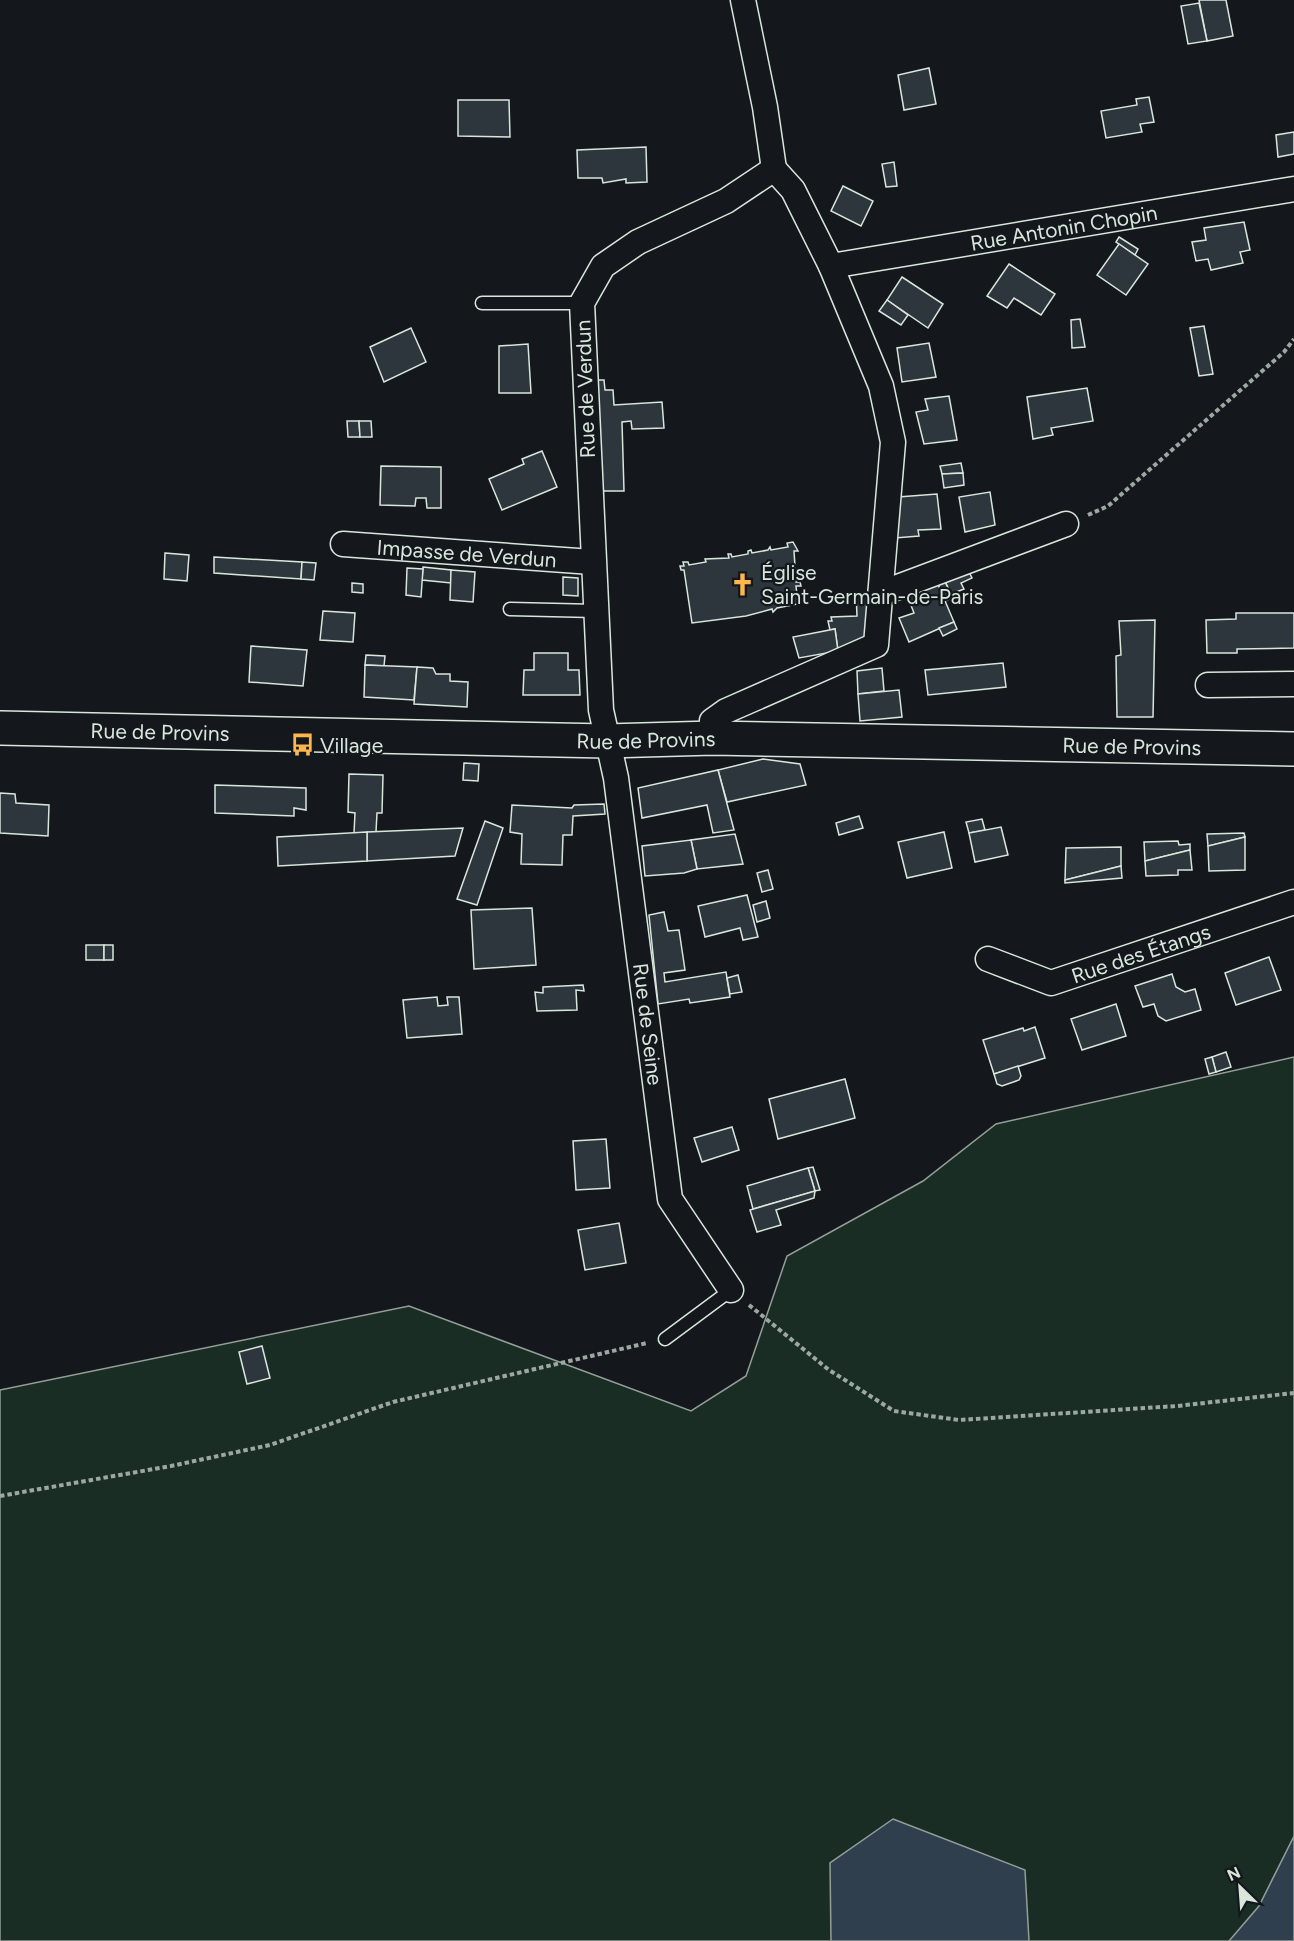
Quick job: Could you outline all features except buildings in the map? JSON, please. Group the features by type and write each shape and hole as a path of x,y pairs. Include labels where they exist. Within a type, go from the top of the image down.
{"main road":[{"name":"Rue de Provins","path":"0,728 607,741 713,738 1294,749"}],"street":[{"path":"713,738 712,721 726,711 876,645 893,442 881,386 831,266 793,190 774,169 765,106 743,0"},
{"name":"Rue de Verdun","path":"607,741 601,710 592,562 582,303 603,266 638,242 726,201 774,169"},
{"name":"Rue Antonin Chopin","path":"831,266 1294,189"},
{"path":"882,593 1066,524"},
{"name":"Impasse de Verdun","path":"343,544 592,562"},
{"path":"1208,685 1294,684"},
{"name":"Rue de Seine","path":"607,741 616,778 670,1199 731,1290"},
{"name":"Rue des Étangs","path":"988,959 1051,982 1294,903"}],"lane":[{"path":"482,303 582,303"},
{"path":"510,609 596,611"},
{"path":"665,1339 731,1290"}],"path":[{"path":"1066,524 1108,506 1284,352 1294,339"},
{"path":"731,1290 829,1370 894,1411 959,1420 1177,1406 1294,1393"},
{"path":"0,1496 171,1466 270,1445 393,1402 665,1339"}],"green space":[{"path":"1294,1057 1294,1941 0,1941 0,1390 409,1306 691,1411 746,1376 787,1256 923,1181 996,1124"}],"water":[{"path":"893,1819 1025,1870 1029,1941 831,1941 830,1863"},
{"path":"1294,1836 1294,1941 1229,1941 1259,1906"}],"place":[{"name":"Église Saint-Germain-de-Paris","path":"743,584"},
{"name":"Village","path":"302,745"}]}
